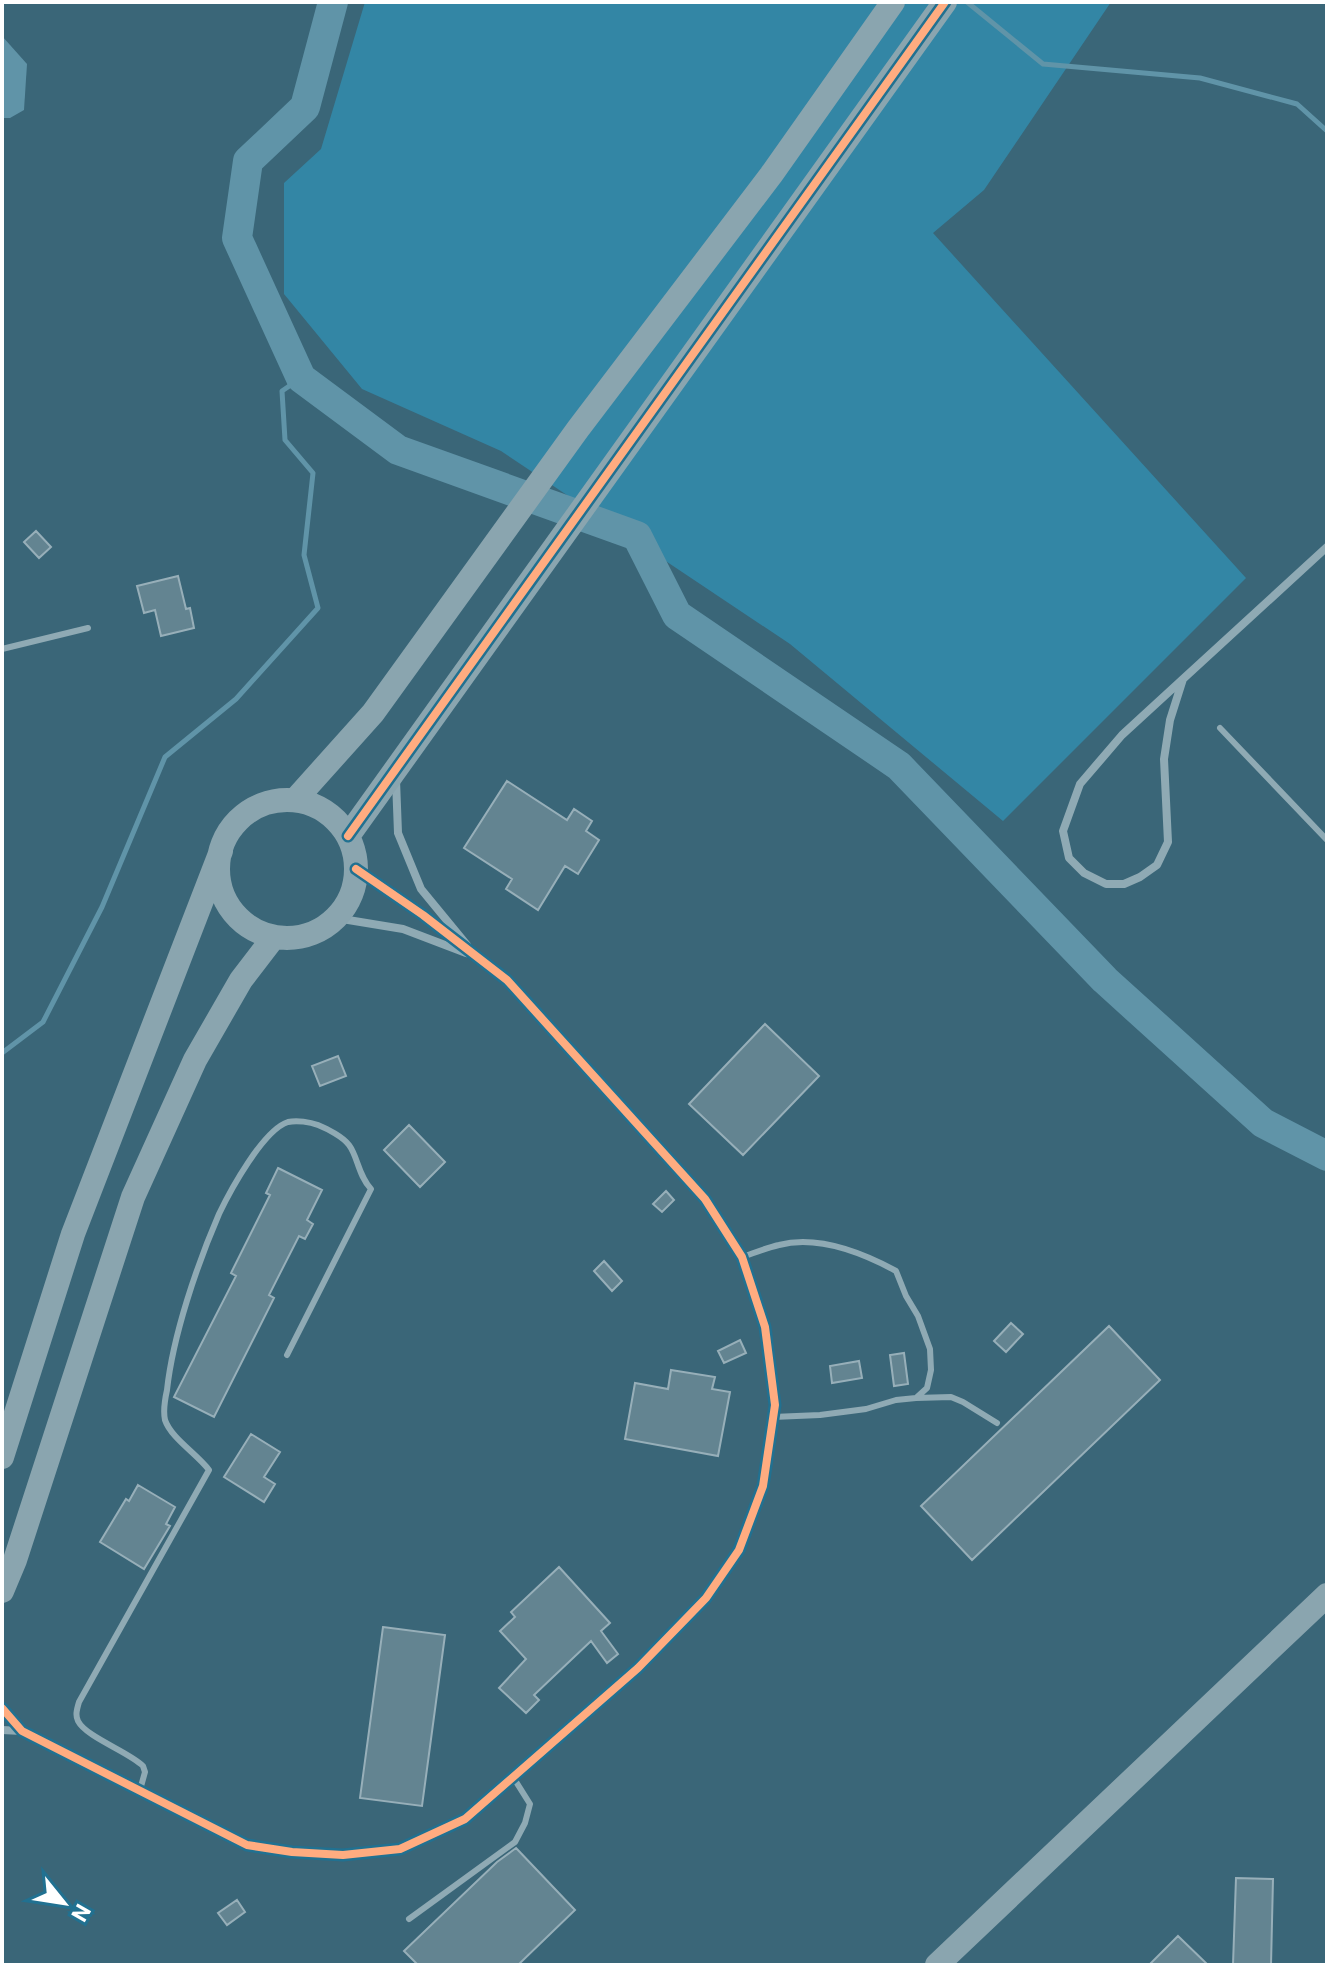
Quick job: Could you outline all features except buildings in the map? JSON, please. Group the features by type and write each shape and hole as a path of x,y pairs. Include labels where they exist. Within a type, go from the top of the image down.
{"street":[{"path":"295,800 373,713 578,429 771,175 893,2"},
{"path":"348,836 945,2"},
{"path":"1183,679 1170,720 1164,759 1168,842 1157,865 1140,877 1124,884 1106,884 1084,873 1069,858 1063,831 1080,784 1122,735 1183,679 1327,547"},
{"path":"399,766 395,783 398,833 421,889 476,956"},
{"path":"2,1457 73,1234 221,851 229,833 249,812 276,800 295,800 317,806 335,818 348,836 355,857 356,879 349,900 336,918 317,931 296,937 274,937 252,929 235,914 223,895 218,873 221,851"},
{"path":"2,1708 22,1731 247,1845 343,1855 400,1849 465,1819 638,1668 706,1598 739,1550 763,1486 775,1405 765,1327 742,1257 705,1199 507,980 356,869"},
{"path":"336,918 403,929 476,956"},
{"path":"2,1591 20,1546 133,1197 195,1060 241,980 274,937"},
{"path":"937,1965 1327,1595"},
{"path":"2,1730 22,1731"}],"lane":[{"path":"2,649 88,628"},
{"path":"1220,728 1327,840"},
{"path":"140,1790 145,1772 143,1766 84,1728 77,1717 79,1702 209,1470 175,1437 165,1419 165,1402 170,1360 220,1214 242,1171 262,1145 288,1122 303,1122 332,1132 349,1145 371,1189 287,1355"},
{"path":"742,1257 781,1244 825,1244 878,1261 896,1271 930,1349 931,1370 927,1388 916,1398"},
{"path":"773,1417 820,1415 866,1409 896,1400 951,1397 997,1423"},
{"path":"409,1919 515,1842 530,1804 513,1777"}],"shaded area":[{"path":"365,2 1111,2 984,190 933,233 1246,578 1003,821 790,644 501,451 362,389 284,294 284,183 321,149"},
{"path":"2,36 27,64 24,110 10,118 2,118"}],"waterway":[{"path":"333,2 305,107 248,161 237,238 301,378 398,450 637,536 677,615 899,766 1105,980 1263,1123 1327,1156"},
{"path":"967,2 1043,64 1200,78 1297,104 1327,131"},
{"path":"2,1053 43,1022 102,907 165,757 236,699 318,608 304,555 313,473 285,440 282,391 301,378"}],"cycle path":[{"path":"348,836 945,2"},
{"path":"2,1708 22,1731 247,1845 343,1855 400,1849 465,1819 638,1668 706,1598 739,1550 763,1486 775,1405 765,1327 742,1257 705,1199 507,980 423,915 356,869"}]}
